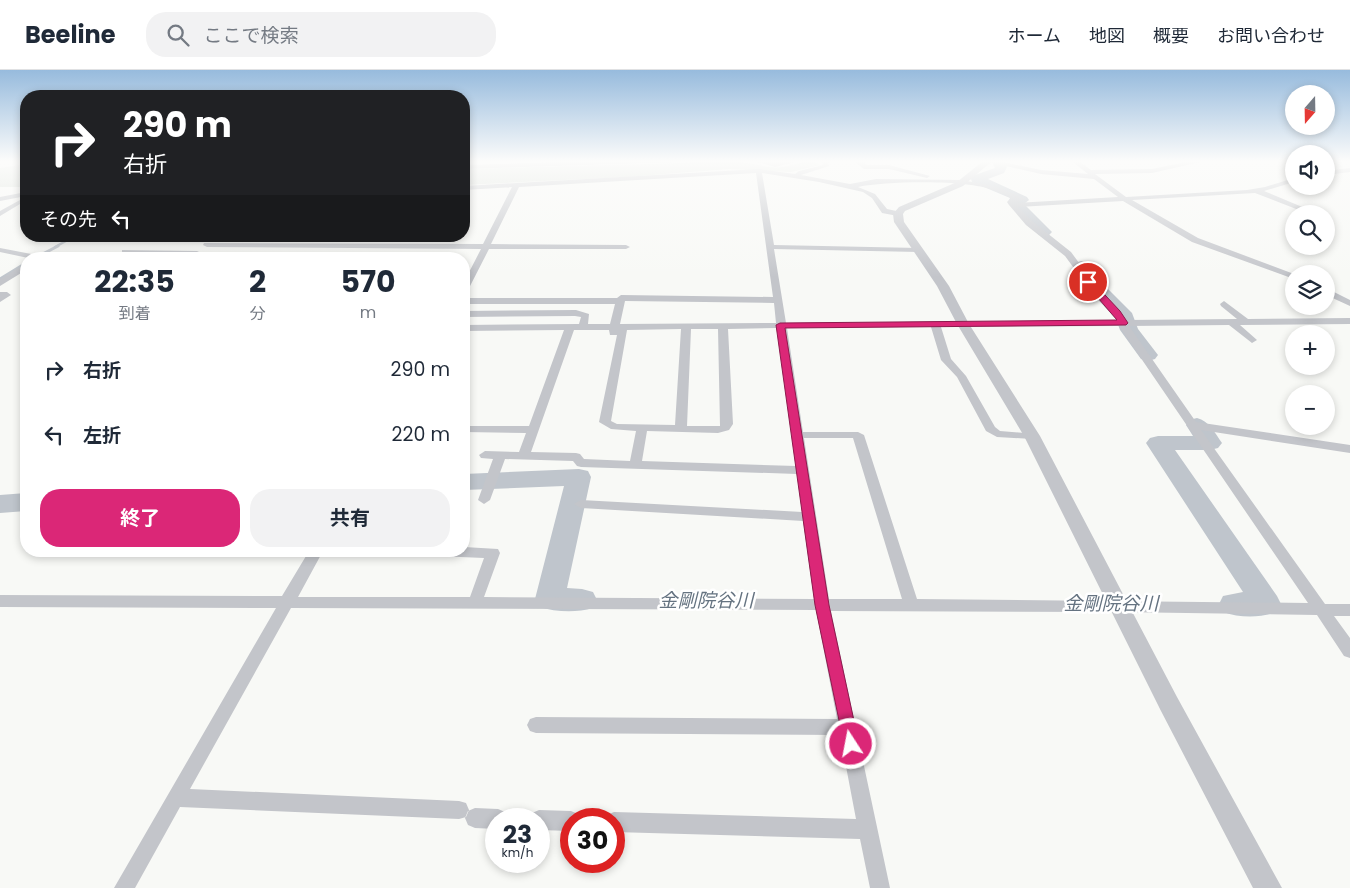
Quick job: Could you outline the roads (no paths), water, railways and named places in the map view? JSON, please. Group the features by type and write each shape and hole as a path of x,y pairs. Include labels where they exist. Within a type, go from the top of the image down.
{"street":[{"path":"470,278 509,200"},
{"path":"763,200 822,605 880,888"},
{"path":"876,200 882,209 898,214"},
{"path":"898,214 908,205 921,200"},
{"path":"1014,200 1017,202 1075,200"},
{"path":"1127,200 1204,244 1285,274"},
{"path":"1280,200 1292,205"},
{"path":"0,214 20,201"},
{"path":"1017,202 1029,223 1068,254 1088,282 1117,313 1132,338 1350,651"},
{"path":"898,214 899,222 944,286 963,324 1032,436 1118,606 1268,888"},
{"path":"198,252 211,242"},
{"path":"320,246 323,242"},
{"path":"207,245 626,248"},
{"path":"769,247 920,250"},
{"path":"0,250 20,254"},
{"path":"0,276 20,266"},
{"path":"0,283 20,271"},
{"path":"0,294 7,295 0,299"},
{"path":"1335,296 1350,303"},
{"path":"723,326 727,424 724,428 718,430 615,427 606,422 621,298 777,300"},
{"path":"470,301 621,301"},
{"path":"1224,304 1246,322"},
{"path":"470,314 576,312 586,316 583,327"},
{"path":"470,328 1350,321"},
{"path":"1231,322 1252,340"},
{"path":"935,324 946,360 961,376 990,429 996,434 1032,436"},
{"path":"596,426 619,326"},
{"path":"681,429 686,326"},
{"path":"524,456 570,327"},
{"path":"1192,425 1350,449"},
{"path":"635,464 642,428"},
{"path":"470,429 534,430"},
{"path":"797,435 858,435 911,604"},
{"path":"485,455 576,457 581,462 802,470"},
{"path":"484,500 500,456"},
{"path":"581,504 809,517"},
{"path":"470,552 493,553 475,603"},
{"path":"124,888 313,557"},
{"path":"0,601 911,604 1350,610"},
{"path":"536,725 847,727"},
{"path":"175,798 467,814 485,817"},
{"path":"625,822 868,829"}],"waterway":[{"name":"金剛院谷川","path":"1021,200 1015,202 1044,232"},
{"path":"55,247 64,242"},
{"path":"46,252 58,246"},
{"name":"金剛院谷川","path":"1081,266 1097,288 1125,317 1129,330 1148,355"},
{"path":"0,279 20,267"},
{"name":"金剛院谷川","path":"1197,425 1210,443 1158,443 1266,604 1234,604"},
{"name":"金剛院谷川","path":"470,482 579,477 550,599 582,600"},
{"name":"金剛院谷川","path":"0,504 20,502"}]}
